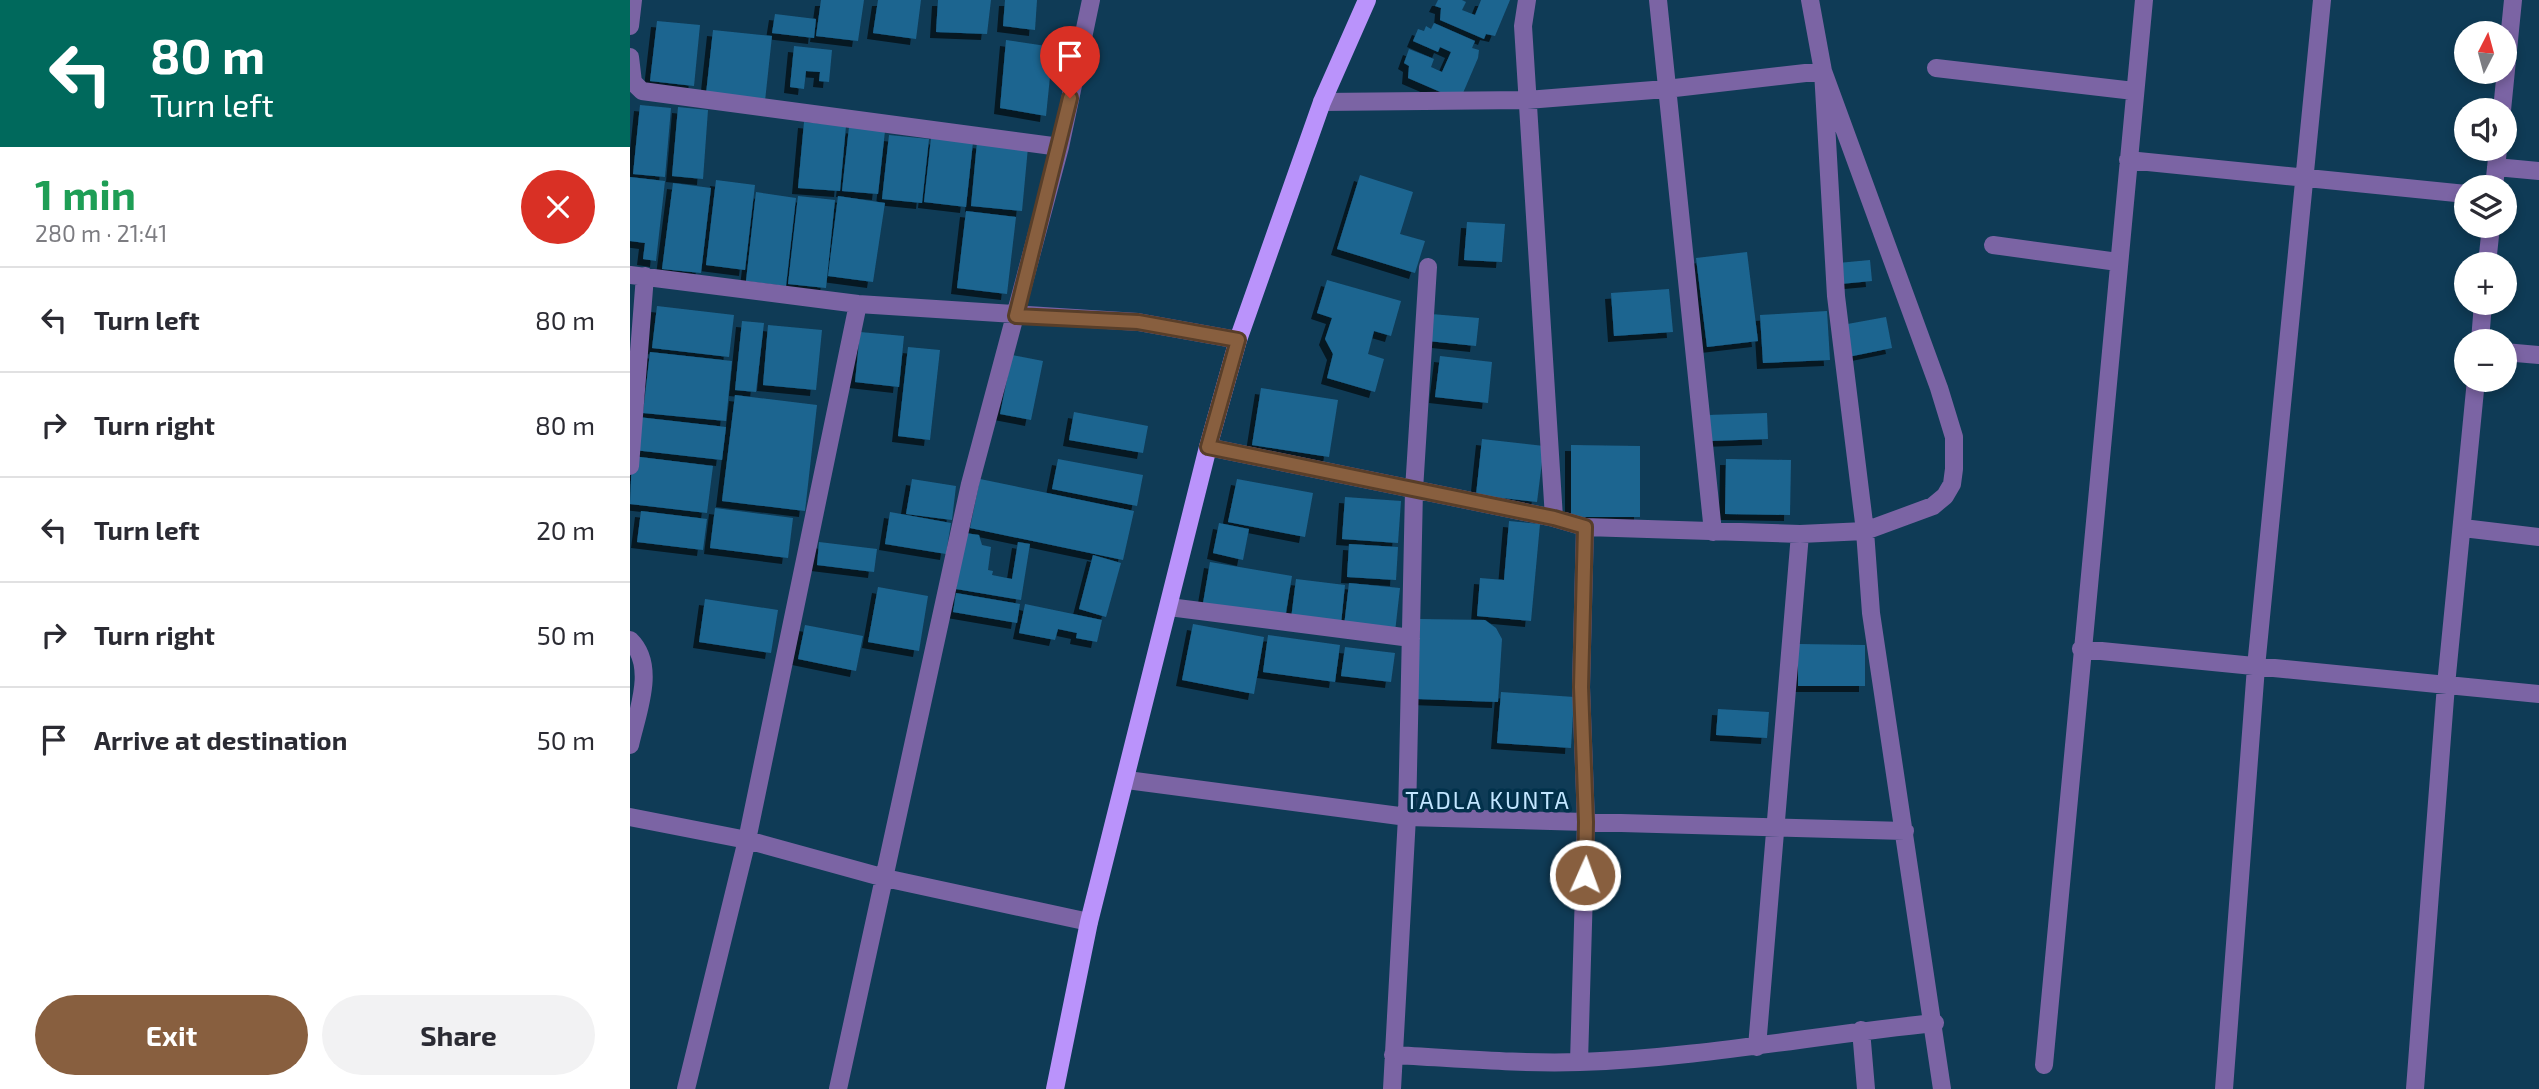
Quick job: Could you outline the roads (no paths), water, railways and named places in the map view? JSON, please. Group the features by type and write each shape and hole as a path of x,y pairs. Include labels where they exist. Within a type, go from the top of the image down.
{"main road":[{"path":"1055,1089 1089,922 1127,780 1208,447 1238,340 1322,102 1367,0"}],"street":[{"path":"630,26 634,0"},
{"path":"838,1089 970,484 1060,147 1091,0"},
{"path":"1527,0 1523,26 1554,518"},
{"path":"1658,0 1713,532"},
{"path":"1810,0 1823,71 1836,296 1865,531 1871,613 1935,1023 1942,1089"},
{"path":"2044,1065 2144,0"},
{"path":"2224,1089 2256,667 2322,0"},
{"path":"2503,98 2513,0"},
{"path":"630,57 633,82 642,91 1060,147"},
{"path":"1936,68 2134,91"},
{"path":"1322,102 1527,100 1666,89 1823,71"},
{"path":"1208,447 1554,518 1585,527 1800,534 1865,531 1933,506 1945,496 1952,484 1954,437 1940,387 1823,71"},
{"path":"2128,160 2454,193"},
{"path":"2507,161 2539,171"},
{"path":"1993,246 2118,262"},
{"path":"1392,1089 1407,817 1415,490 1428,267"},
{"path":"630,466 637,276 858,304 1138,322 1238,340"},
{"path":"687,1089 747,840 858,304"},
{"path":"2517,353 2539,355"},
{"path":"2415,1089 2446,685 2475,392"},
{"path":"1579,1062 1586,822 1581,687 1585,527"},
{"path":"2463,528 2539,537"},
{"path":"1757,1047 1800,534"},
{"path":"1169,607 1411,638"},
{"path":"630,640 642,659 644,677 630,745"},
{"path":"2081,649 2539,694"},
{"path":"1127,780 1407,817 1905,831"},
{"path":"630,817 747,840 885,878 1089,922"},
{"path":"1393,1055 1579,1062 1757,1047 1861,1030 1935,1023"},
{"path":"1861,1030 1866,1089"}],"district":[{"name":"TADLA KUNTA","path":"1488,801"}]}
